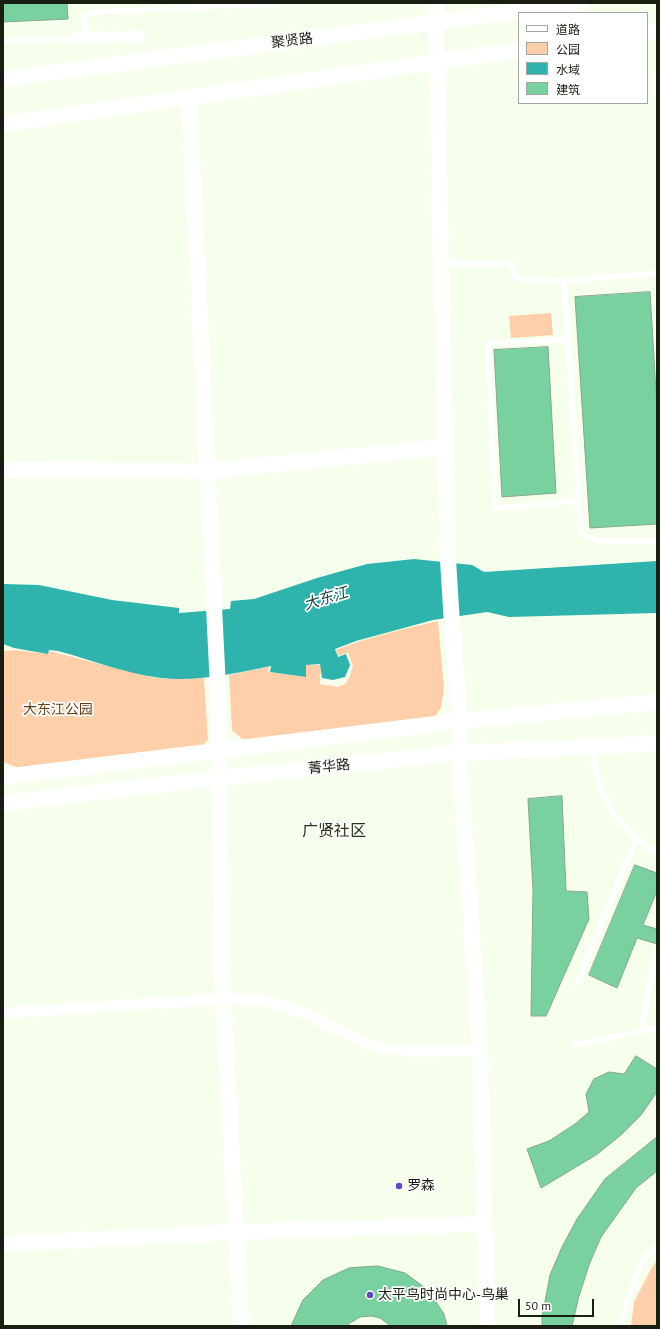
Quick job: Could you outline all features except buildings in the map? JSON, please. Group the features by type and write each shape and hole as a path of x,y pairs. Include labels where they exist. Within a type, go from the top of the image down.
{"street":[{"path":"435,3 448,560 460,721 459,754 480,1050 487,1326"},
{"name":"聚贤路","path":"3,79 580,3"},
{"path":"73,38 140,36"},
{"path":"3,124 518,50"},
{"path":"189,97 218,688 223,999 241,1326"},
{"path":"3,470 207,471 446,448"},
{"path":"3,776 460,721 657,702"},
{"name":"菁华路","path":"3,803 219,778 459,754 657,743"},
{"path":"3,1014 223,999 256,999 280,1004 306,1014 335,1029 379,1048 418,1051 480,1050"},
{"path":"3,1244 236,1232 484,1224"}],"lane":[{"path":"3,41 68,39 86,34 84,17 94,12 284,3"},
{"path":"657,75 657,98"},
{"path":"442,264 507,263 512,266 514,276 520,280 564,281 657,273"},
{"path":"564,281 581,534 597,541 657,541"},
{"path":"567,340 488,343 495,508 578,501"},
{"path":"591,747 600,788 614,814 636,839 657,853"},
{"path":"576,983 636,839"},
{"path":"641,1031 657,948"},
{"path":"573,1045 657,1028"},
{"path":"619,1326 642,1261 657,1246"}],"green space":[{"path":"551,313 553,335 511,338 509,316"},
{"path":"438,621 444,688 441,708 432,720 253,742 242,739 232,730 229,675 269,667 268,672 306,677 306,665 321,665 320,684 338,687 345,684 349,678 353,666 348,652 338,656 336,650 374,637"},
{"name":"大东江公园","path":"15,650 48,654 49,651 150,677 167,679 204,678 208,740 201,747 19,768 3,762 3,651"},
{"path":"657,1260 657,1326 631,1326 634,1302"}],"water":[{"name":"大东江","path":"414,559 472,565 484,572 657,561 657,613 509,617 487,612 433,620 356,641 335,649 338,657 346,654 350,665 345,677 333,680 322,678 320,664 306,665 306,677 270,672 271,666 202,678 161,678 122,670 58,651 49,650 48,654 14,648 3,644 3,584 39,585 112,600 179,608 179,613 230,609 231,601 254,599 317,578 367,564"}],"place":[{"name":"罗森","path":"399,1186"},
{"name":"太平鸟时尚中心-鸟巢","path":"370,1295"}],"district":[{"name":"广贤社区","path":"334,831"}]}
